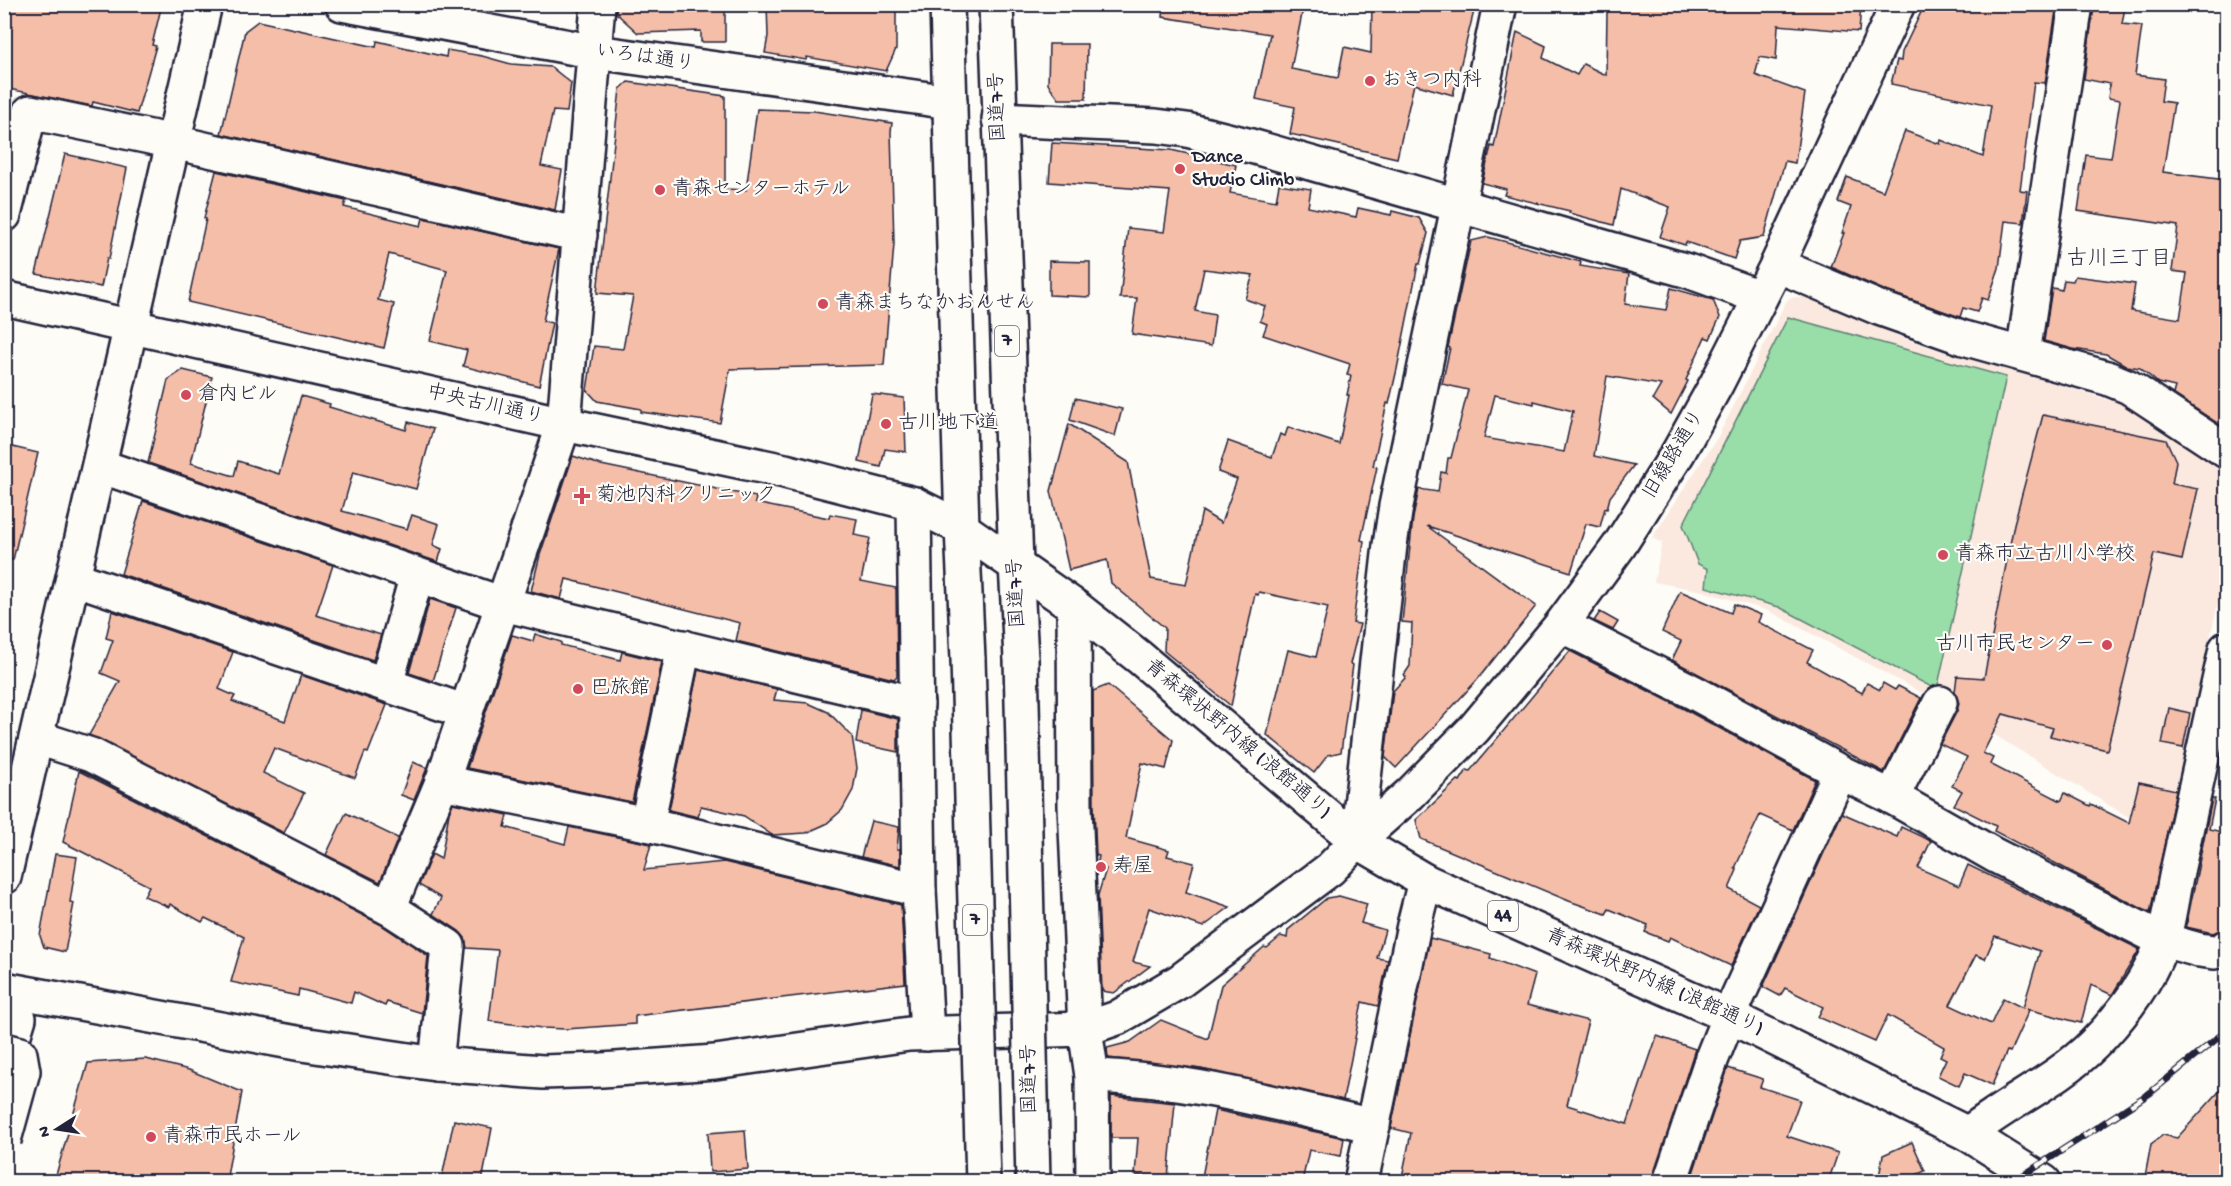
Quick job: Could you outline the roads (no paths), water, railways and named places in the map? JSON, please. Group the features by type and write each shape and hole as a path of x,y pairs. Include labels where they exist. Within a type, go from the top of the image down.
{"main road":[{"path":"4,877 38,738 205,4"},
{"name":"いろは通り","path":"342,4 596,52 950,102"},
{"path":"389,908 442,782 564,424 596,52 598,4"},
{"name":"7","path":"947,4 983,1182"},
{"name":"国道7号","path":"996,4 1021,659 1033,1182"},
{"path":"1357,841 1390,545 1500,4"},
{"name":"旧線路通り","path":"4,989 302,1044 436,1064 543,1072 715,1062 909,1034 1085,1029 1117,1018 1180,981 1330,869 1357,841 1410,794 1474,729 1561,625 1619,546 1678,453 1717,383 1777,265 1898,4"},
{"path":"2023,354 2076,4"},
{"path":"4,214 30,112 174,142 580,235"},
{"path":"999,119 1156,126 1187,130 1251,146 1457,207 1688,271 1760,297"},
{"path":"1777,265 1879,308 1964,338 2107,378 2128,387 2226,451"},
{"name":"中央古川通り","path":"4,298 564,424 785,471 914,504 962,528"},
{"path":"100,466 503,604 917,704"},
{"path":"914,504 919,890 927,1034"},
{"name":"青森環状野内線 (浪館通り)","path":"962,528 1074,606 1139,657 1357,841 1425,881 1730,1016 1968,1134 2044,1182"},
{"path":"386,684 417,575"},
{"path":"74,578 466,712"},
{"path":"1074,606 1075,806 1085,1029 1092,1076 1093,1182"},
{"path":"1561,625 1892,797 1994,855 2163,940 2214,952 2226,947"},
{"path":"648,824 684,647"},
{"path":"1968,1134 2080,1057 2095,1043 2140,985 2155,960 2163,940 2226,649"},
{"path":"1892,797 1940,703"},
{"path":"38,738 91,755 389,908 448,946 436,1064"},
{"path":"1670,1182 1712,1058 1840,772"},
{"path":"442,782 648,824 919,890"},
{"path":"1361,1182 1411,937 1425,881"},
{"path":"4,1064 19,1018"},
{"path":"4,1050 20,1054 23,1071 4,1140"},
{"path":"1092,1076 1124,1077 1192,1085 1372,1126"}],"railway":[{"path":"2013,1182 2150,1093 2226,1031"}],"place":[{"name":"おきつ内科","path":"1370,81"},
{"name":"Dance Studio Climb","path":"1180,169"},
{"name":"青森センターホテル","path":"660,190"},
{"name":"青森まちなかおんせん","path":"823,304"},
{"name":"倉内ビル","path":"186,395"},
{"name":"古川地下道","path":"886,424"},
{"name":"菊池内科クリニック","path":"582,496"},
{"name":"青森市立古川小学校","path":"1943,555"},
{"name":"古川市民センター","path":"2107,645"},
{"name":"巴旅館","path":"578,689"},
{"name":"寿屋","path":"1101,867"},
{"name":"青森市民ホール","path":"151,1137"}],"district":[{"name":"古川三丁目","path":"2119,260"}]}
